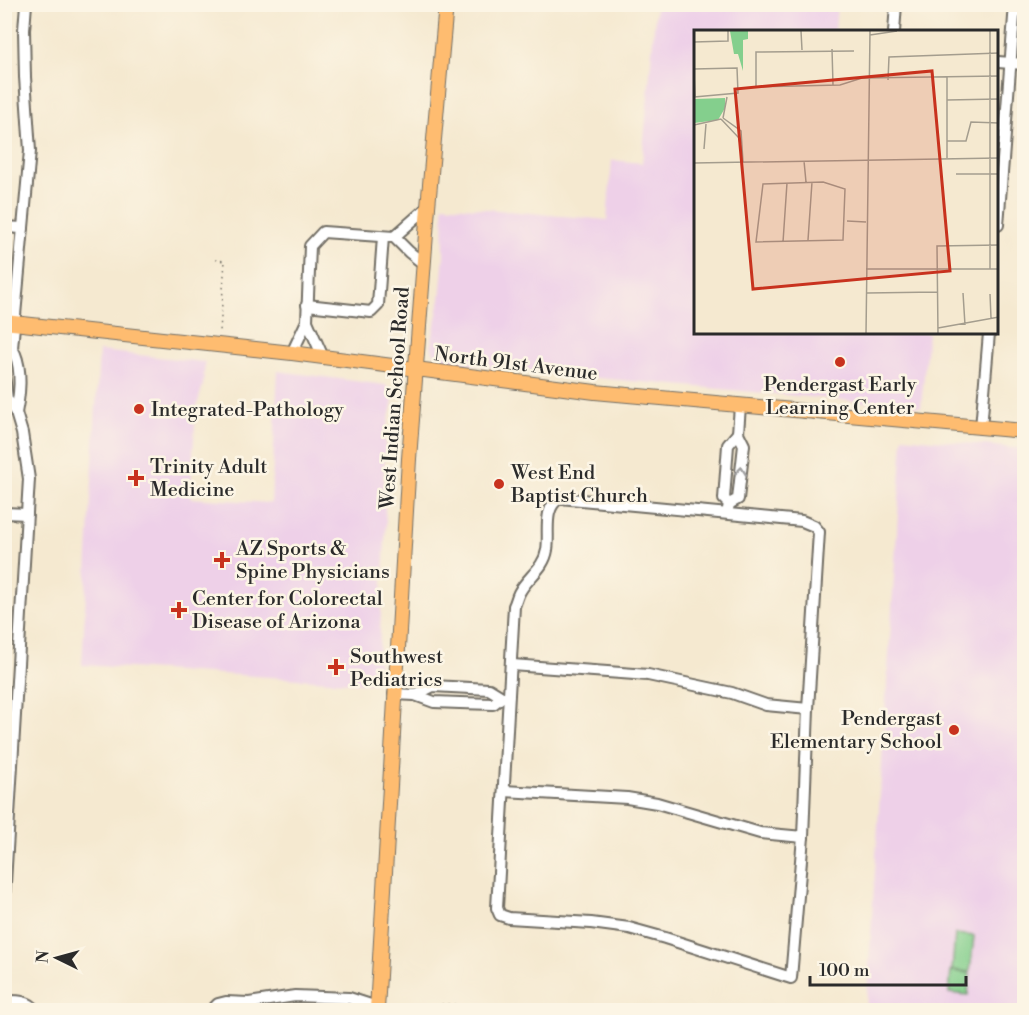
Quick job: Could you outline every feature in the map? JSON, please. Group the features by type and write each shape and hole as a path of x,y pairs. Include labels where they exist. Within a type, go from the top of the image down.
{"main road":[{"name":"West Indian School Road","path":"377,1009 394,694 416,370 446,4"},
{"name":"North 91st Avenue","path":"9,323 292,353 595,392 1024,431"}],"street":[{"path":"16,413 19,397 18,359 12,348 9,323 30,151 25,77 26,4"},
{"path":"894,30 896,4"},
{"path":"999,211 1015,4"},
{"path":"999,62 1024,64"},
{"path":"307,305 371,312 378,305 388,237 428,207"},
{"path":"4,227 22,228"},
{"path":"322,357 307,321 307,305 310,246 323,232 388,237 424,264"},
{"path":"292,353 307,321"},
{"path":"981,428 989,334"},
{"path":"4,369 5,360 12,348"},
{"path":"4,375 7,399 16,413 22,432 29,479 4,900"},
{"path":"728,510 724,499 728,444 738,433 740,406"},
{"path":"560,498 728,510 802,521 814,526 819,532 803,837 791,978 629,928 591,923 508,918 500,915 497,899 504,791 506,697 512,665 514,606 519,592 542,566 547,550 549,512 554,502 560,498"},
{"path":"4,513 27,514"},
{"path":"512,665 648,675 732,693 766,705 808,709"},
{"path":"415,695 433,686 489,689 506,697"},
{"path":"460,688 460,703"},
{"path":"394,694 415,695 434,702 493,704 506,697"},
{"path":"504,791 657,803 759,833 803,837"},
{"path":"212,1011 218,1005 226,1002 249,1003 295,996 349,998 377,1009"},
{"path":"4,1001 24,1002 35,1009"},
{"path":"362,1011 377,1009"}],"path":[{"path":"215,260 225,261 220,331"},
{"path":"406,1011 444,1004 579,1011"}],"shaded area":[{"path":"656,5 837,5 835,30 694,30 694,334 928,334 921,407 564,375 443,361 433,352 431,345 440,299 444,255 443,205 607,220 612,160 642,163"},
{"path":"99,351 205,362 203,385 196,409 190,498 271,503 278,371 385,385 391,390 393,401 386,432 383,486 386,522 377,684 82,665"},
{"name":"Pendergast Elementary School","path":"903,437 1024,449 1024,1010 866,1010"}],"green space":[{"path":"955,934 974,936 970,972 952,970"},
{"path":"951,971 970,973 968,995 949,993"}],"place":[{"name":"Pendergast Early Learning Center","path":"840,362"},
{"name":"Integrated-Pathology","path":"139,409"},
{"name":"Trinity Adult Medicine","path":"136,478"},
{"name":"West End Baptist Church","path":"499,484"},
{"name":"AZ Sports & Spine Physicians","path":"222,560"},
{"name":"Center for Colorectal Disease of Arizona","path":"179,610"},
{"name":"Southwest Pediatrics","path":"336,667"},
{"name":"Pendergast Elementary School","path":"954,730"}]}
